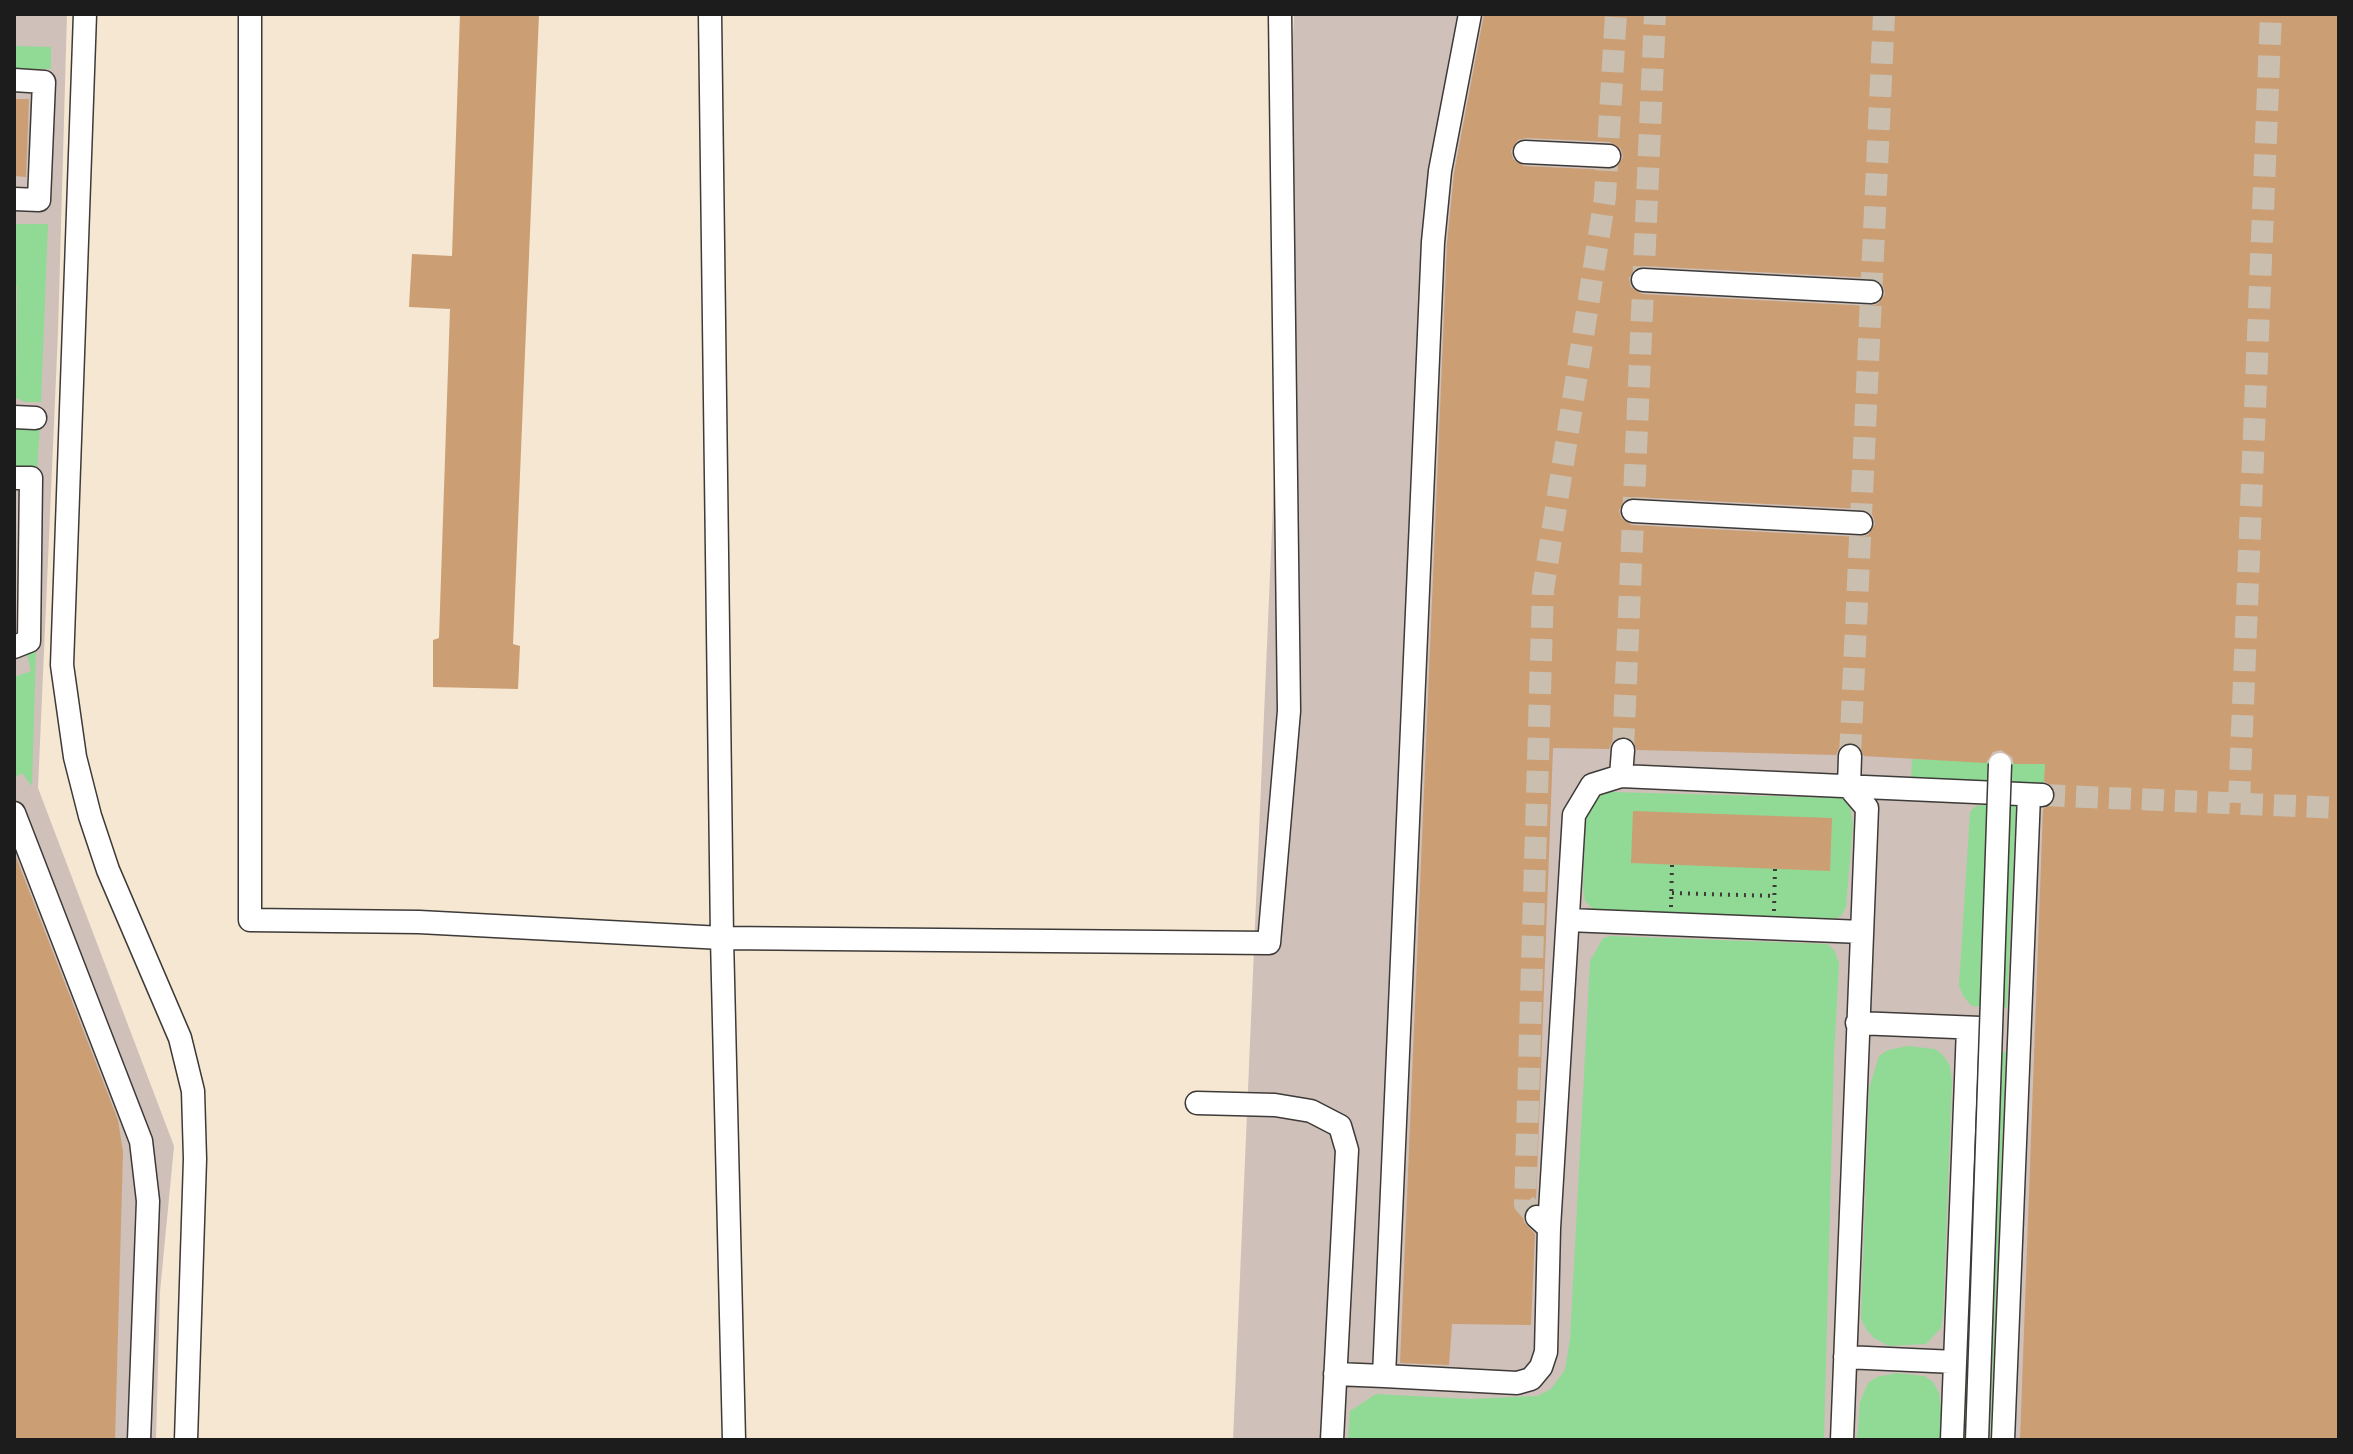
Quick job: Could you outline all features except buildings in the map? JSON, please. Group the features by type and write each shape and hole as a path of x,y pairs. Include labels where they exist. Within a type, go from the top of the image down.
{"street":[{"path":"85,14 62,665 75,757 90,816 108,870 180,1038 193,1091 195,1159 186,1440"},
{"path":"250,14 250,920 419,922 722,938 1269,943 1289,711 1280,14"},
{"path":"710,14 722,938 734,1440"},
{"path":"1384,1376 1433,242 1440,171 1470,14"},
{"path":"14,80 44,82 39,200 14,199"},
{"path":"41,140 80,141"},
{"path":"1525,152 1609,156"},
{"path":"1643,280 1871,292"},
{"path":"14,478 31,478 31,493 29,641 14,647"},
{"path":"1633,511 1861,523"},
{"path":"1621,776 1623,750"},
{"path":"1842,1440 1867,808 1849,787 1850,756"},
{"path":"1977,1440 2000,764"},
{"path":"1335,1374 1517,1383 1531,1379 1541,1367 1546,1352 1543,1222 1574,815 1592,785 1621,776 2036,795 2020,1030 2003,1440"},
{"path":"14,813 141,1141 148,1201 139,1440"},
{"path":"1568,920 1862,932"},
{"path":"1857,1023 2020,1030"},
{"path":"1952,1440 1968,1028"},
{"path":"1197,1103 1275,1105 1311,1111 1340,1126 1347,1150 1332,1440"},
{"path":"1845,1357 1955,1362"}],"path":[{"path":"1671,924 1672,865"},
{"path":"1774,928 1775,869"},
{"path":"1672,893 1775,896"}],"shaded area":[{"path":"14,14 67,14 58,332 38,788 174,1146 160,1292 156,1440 14,1440"},
{"path":"1294,14 2339,14 2339,1440 1233,1440"}],"green space":[{"path":"14,46 51,47 51,69 14,69"},
{"path":"14,224 48,224 41,402 25,402 16,398"},
{"path":"14,426 40,427 37,470 14,469"},
{"path":"36,651 32,786 22,773 14,778 14,677 31,671 27,654"},
{"path":"1912,759 2045,764 2044,785 1911,780"},
{"path":"1611,792 1841,798 1850,805 1853,824 1846,907 1841,916 1831,920 1593,909 1585,901 1583,888 1586,819 1591,806 1601,795"},
{"path":"1976,806 2016,806 2007,1008 1972,1006 1959,985 1970,812"},
{"path":"1603,938 1827,944 1834,950 1839,963 1824,1440 1348,1440 1350,1411 1376,1394 1471,1399 1537,1396 1551,1389 1565,1370 1570,1339 1590,961"},
{"path":"1908,1046 1935,1049 1943,1055 1950,1066 1952,1081 1943,1314 1941,1328 1926,1344 1889,1346 1874,1338 1861,1319 1869,1089 1879,1056 1888,1050"},
{"path":"2006,1052 1990,1440 1961,1440 1978,1060 1983,1054"},
{"path":"1897,1373 1924,1376 1933,1382 1939,1393 1941,1440 1857,1440 1860,1402 1868,1383 1877,1377"}],"tunnel":[{"path":"1537,1217 1525,1204 1543,590 1605,197 1616,14"},
{"path":"1623,750 1655,14"},
{"path":"1850,756 1884,14"},
{"path":"2239,803 2271,14"},
{"path":"2043,795 2339,808"}]}
